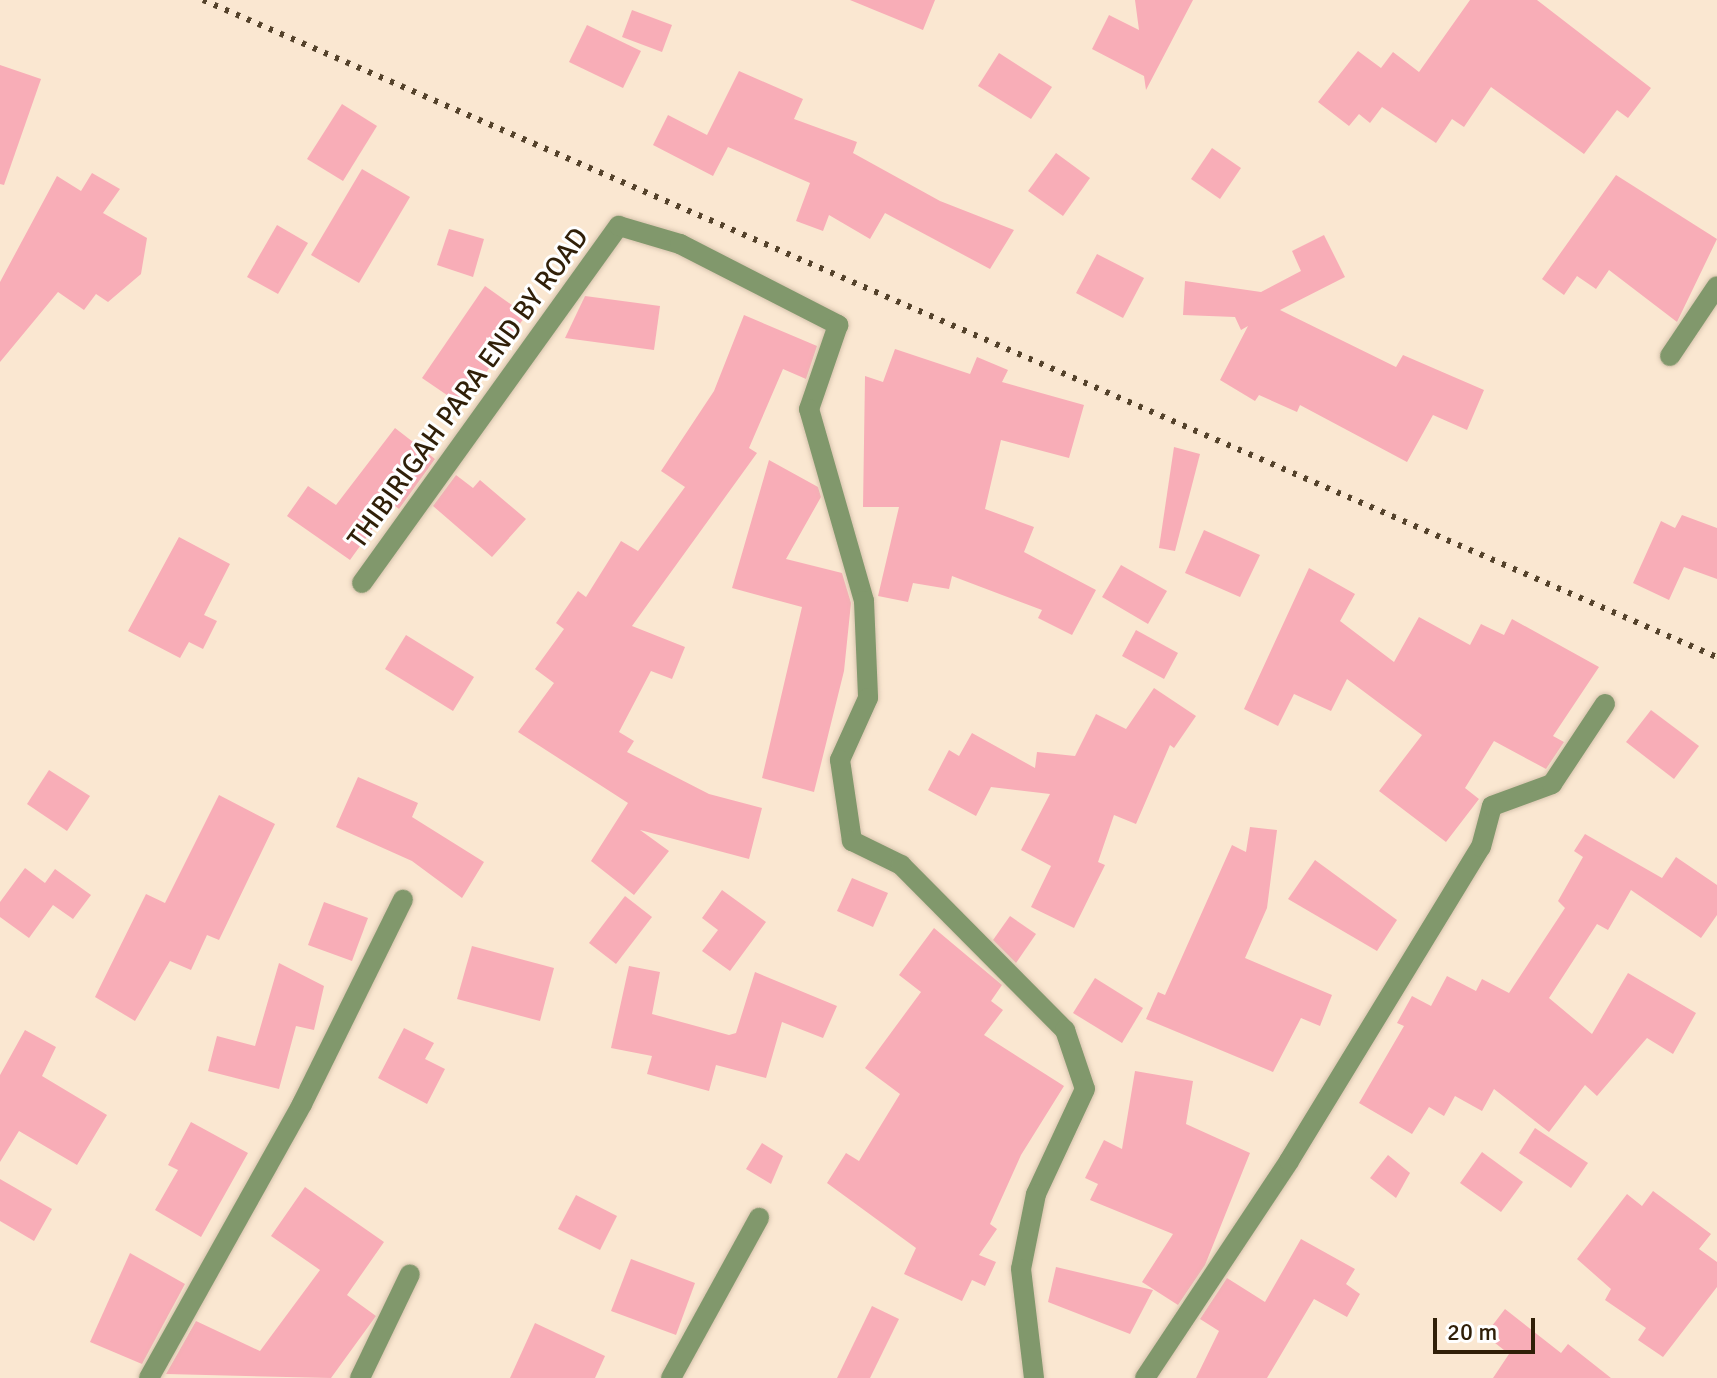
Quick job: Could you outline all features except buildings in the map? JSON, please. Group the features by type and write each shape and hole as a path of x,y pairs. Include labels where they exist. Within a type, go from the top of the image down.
{"street":[{"name":"THIBIRIGAH PARA END BY ROAD","path":"362,583 619,226 680,244 838,325 809,409 842,513 864,601 867,684 840,760 852,841 901,865 1065,1030 1085,1089 1036,1194 1021,1269 1034,1378"},
{"path":"1670,356 1717,286"},
{"path":"1145,1378 1289,1161 1481,847 1492,806 1552,784 1605,704"},
{"path":"149,1378 302,1104 403,900"},
{"path":"671,1378 759,1218"},
{"path":"360,1378 410,1274"}],"railway":[{"path":"203,0 1717,657"}]}
